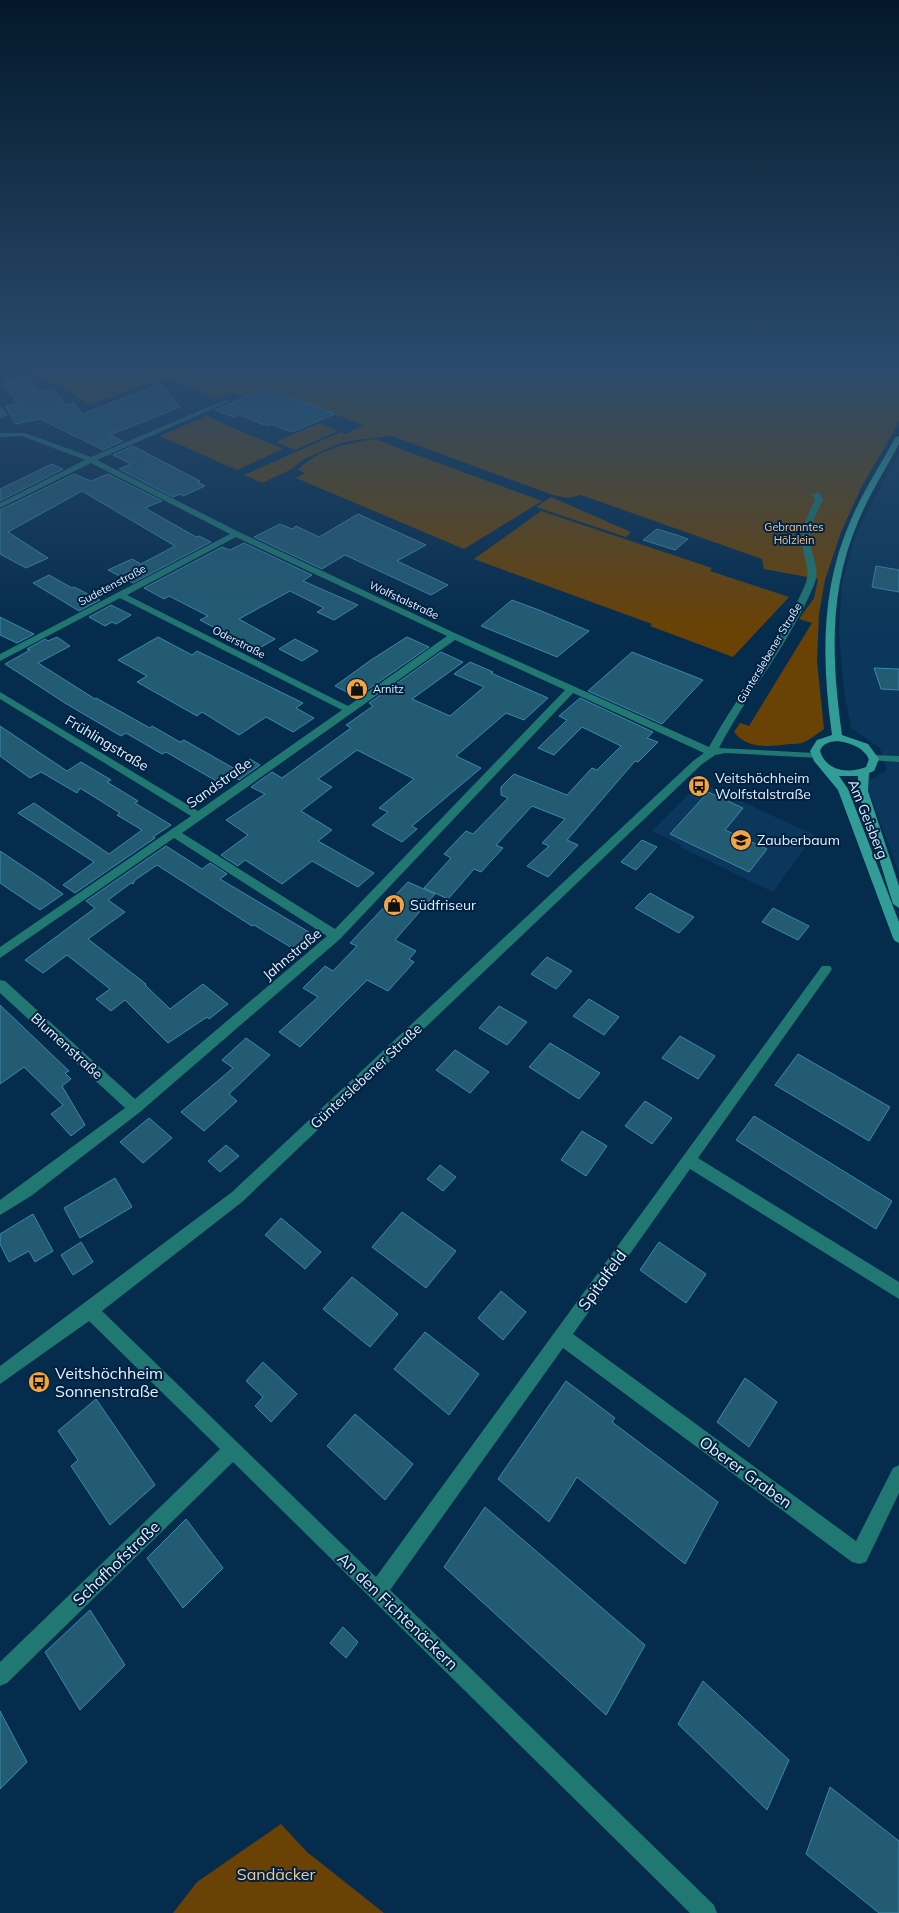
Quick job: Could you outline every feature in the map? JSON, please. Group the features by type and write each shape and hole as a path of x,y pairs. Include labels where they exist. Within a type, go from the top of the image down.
{"street":[{"name":"Wolfstalstraße","path":"76,454 91,460 236,534 454,636 712,752"},
{"path":"0,506 104,454"},
{"path":"838,738 831,689 828,645 830,609 835,578 848,535 866,497 890,454"},
{"name":"Günterslebener Straße","path":"0,1376 90,1310 237,1197 690,770 712,752 723,728 786,629 811,582 814,566 806,538 819,500 816,494"},
{"name":"Sudetenstraße","path":"0,658 236,534"},
{"name":"Oderstraße","path":"119,594 349,710"},
{"name":"Sandstraße","path":"0,952 174,834 454,636"},
{"name":"Jahnstraße","path":"0,1208 26,1191 135,1108 336,936 572,688"},
{"name":"Frühlingstraße","path":"0,695 198,816"},
{"path":"712,752 739,749 815,756 828,768 843,774 864,772 873,764 873,758 868,749 859,743 838,738 829,739 818,744 814,751 815,756"},
{"path":"873,758 899,759"},
{"name":"Am Geisberg","path":"828,768 843,790 899,938"},
{"name":"Am Geisberg","path":"864,772 863,791 899,904"},
{"path":"174,834 336,936"},
{"name":"Spitalfeld","path":"378,1591 826,969"},
{"name":"Blumenstraße","path":"0,985 135,1108"},
{"path":"688,1160 899,1291"},
{"name":"An den Fichtenäckern","path":"90,1310 378,1591 697,1909"},
{"name":"Oberer Graben","path":"561,1336 859,1555 899,1474"},
{"name":"Schafhofstraße","path":"0,1676 232,1450"}],"shaded area":[{"path":"899,454 899,873 866,783 887,770 880,748 851,728 844,691 839,632 842,583 856,534"},
{"name":"Zauberbaum","path":"707,785 814,835 773,892 680,847 681,845 652,831 689,794"}],"green space":[{"path":"201,454 271,454 237,470"},
{"path":"291,454 315,454 302,460 292,469 262,483 244,475"},
{"path":"319,454 415,454 542,501 464,549 296,478 305,473 298,470"},
{"name":"Gebranntes Hölzlein","path":"442,454 880,454 861,488 841,532 825,580 819,614 817,661 824,729 802,743 774,746 752,744 739,738 734,732 740,723 749,726 812,623 799,619 814,598 818,579 764,569 762,559 581,495 568,498 553,495"},
{"path":"551,497 631,532 626,537 536,507"},
{"path":"541,511 712,568 710,571 789,597 733,657 650,626 652,624 474,559"},
{"name":"Sandäcker","path":"281,1824 307,1852 384,1913 173,1913 197,1882"}],"building":[{"path":"149,454 200,481 197,482 205,486 183,496 180,494 173,497 119,469 131,464 113,455"},
{"path":"52,464 63,469 0,501 0,489"},
{"path":"74,474 91,481 108,474 162,501 145,508 196,537 199,536 211,542 133,583 108,570 132,559 141,564 175,546 82,491 8,532 48,558 26,568 0,554 0,510"},
{"path":"358,514 426,545 397,561 448,585 431,595 345,555 322,569 254,537 280,524 292,529 296,526 319,537"},
{"path":"657,529 688,539 675,550 643,540"},
{"path":"244,543 312,575 303,581 358,605 334,620 317,612 324,608 290,591 239,619 275,639 256,650 200,620 208,616 169,596 164,599 144,588 222,547 230,550"},
{"path":"876,566 899,570 899,592 872,587"},
{"path":"49,575 72,588 74,587 100,600 79,611 33,583"},
{"path":"512,600 589,631 557,657 481,626"},
{"path":"111,605 131,615 116,624 112,622 105,626 89,617"},
{"path":"0,617 34,634 17,643 0,635"},
{"path":"57,637 70,646 38,663 95,699 150,728 152,726 180,742 184,740 235,769 250,759 260,765 239,780 229,774 218,782 166,752 162,754 126,733 121,736 5,664 45,639 48,641"},
{"path":"158,637 192,655 197,651 303,703 296,708 314,718 293,732 266,717 239,735 202,712 197,716 137,682 147,676 118,660"},
{"path":"407,637 429,647 357,697 335,686 371,660"},
{"path":"295,639 318,651 302,661 279,649"},
{"path":"441,652 463,662 412,699 450,716 484,687 454,674 470,662 548,698 524,720 506,713 456,756 481,768 412,826 417,829 402,842 372,825 388,812 379,808 414,779 357,750 318,779 332,787 301,811 332,830 318,841 374,873 358,887 312,861 282,884 245,860 238,866 221,855 248,835 226,820 265,794 251,787 272,772 282,778 351,728 346,725 373,706 369,703"},
{"path":"632,652 703,680 662,724 588,691"},
{"path":"874,668 899,669 899,690 881,689"},
{"path":"580,698 653,732 647,738 658,742 638,762 635,761 567,840 578,845 548,877 527,866 549,846 542,843 565,819 532,806 496,845 503,848 481,872 474,869 448,899 424,888 451,858 444,854 466,831 473,834 508,798 501,795 501,787 514,774 567,795 592,768 597,770 621,746 582,727 554,755 538,748 567,720 559,716"},
{"path":"0,726 67,771 81,762 111,780 107,782 138,801 135,803 171,825 75,893 63,885 94,862 18,813 34,803 109,854 142,830 117,815 120,813 80,788 77,793 41,772 30,778 0,756"},
{"path":"708,792 743,808 725,830 767,849 749,872 670,834"},
{"path":"642,840 657,847 636,870 621,862"},
{"path":"166,846 202,869 210,863 227,874 220,879 314,935 297,951 254,925 252,926 157,865 135,880 133,884 131,883 108,900 125,912 88,939 146,984 170,1009 203,984 228,1004 209,1019 207,1017 168,1043 125,1000 111,1011 96,999 110,989 67,955 43,973 25,960 95,908 86,901"},
{"path":"0,851 63,894 40,910 0,883"},
{"path":"408,882 435,894 395,940 416,951 409,959 414,962 388,991 367,980 300,1047 279,1032 318,997 303,988 325,966 333,971 357,946 350,943"},
{"path":"650,893 694,917 679,933 635,908"},
{"path":"773,908 809,926 798,940 762,922"},
{"path":"547,957 572,971 556,989 531,974"},
{"path":"589,999 619,1017 604,1035 573,1016"},
{"path":"0,1005 69,1071 65,1073 71,1079 62,1086 85,1125 71,1136 51,1114 63,1105 24,1067 0,1084"},
{"path":"499,1006 527,1022 507,1045 479,1028"},
{"path":"680,1036 715,1056 698,1079 662,1058"},
{"path":"246,1038 270,1055 229,1094 237,1101 204,1131 181,1112 233,1068 222,1060"},
{"path":"550,1043 600,1073 579,1099 529,1067"},
{"path":"455,1050 489,1072 470,1093 436,1070"},
{"path":"798,1054 890,1107 869,1141 775,1085"},
{"path":"645,1101 672,1118 652,1144 625,1126"},
{"path":"754,1116 892,1201 876,1229 736,1140"},
{"path":"149,1118 172,1138 143,1163 120,1142"},
{"path":"582,1131 607,1146 586,1176 561,1160"},
{"path":"226,1145 239,1156 220,1172 208,1161"},
{"path":"440,1165 456,1177 443,1191 427,1179"},
{"path":"115,1178 132,1207 80,1238 64,1208"},
{"path":"402,1212 456,1251 426,1288 372,1247"},
{"path":"33,1214 53,1251 35,1262 29,1251 9,1262 0,1244 0,1234"},
{"path":"281,1218 321,1252 305,1269 265,1235"},
{"path":"81,1242 93,1262 73,1275 61,1255"},
{"path":"659,1242 706,1274 686,1303 640,1270"},
{"path":"352,1277 398,1314 370,1347 323,1309"},
{"path":"501,1291 526,1312 503,1340 478,1318"},
{"path":"425,1332 479,1374 449,1415 394,1369"},
{"path":"263,1362 297,1394 271,1422 255,1406 263,1397 246,1381"},
{"path":"745,1378 777,1402 749,1447 717,1422"},
{"path":"566,1381 615,1418 612,1422 718,1502 685,1564 577,1477 549,1522 498,1479"},
{"path":"96,1399 155,1485 110,1525 71,1466 78,1460 58,1431"},
{"path":"355,1414 413,1464 385,1500 327,1446"},
{"path":"485,1507 645,1645 606,1715 444,1567"},
{"path":"186,1519 223,1568 183,1608 147,1558"},
{"path":"90,1610 125,1665 80,1710 45,1652"},
{"path":"343,1627 358,1642 346,1658 330,1643"},
{"path":"703,1681 789,1760 767,1810 678,1724"},
{"path":"0,1711 27,1762 0,1789"},
{"path":"830,1787 899,1841 899,1913 879,1913 806,1854"}],"place":[{"name":"Arnitz","path":"357,689"},
{"name":"Veitshöchheim Wolfstalstraße","path":"699,786"},
{"name":"Zauberbaum","path":"741,840"},
{"name":"Südfriseur","path":"394,905"},
{"name":"Veitshöchheim Sonnenstraße","path":"39,1382"}]}
